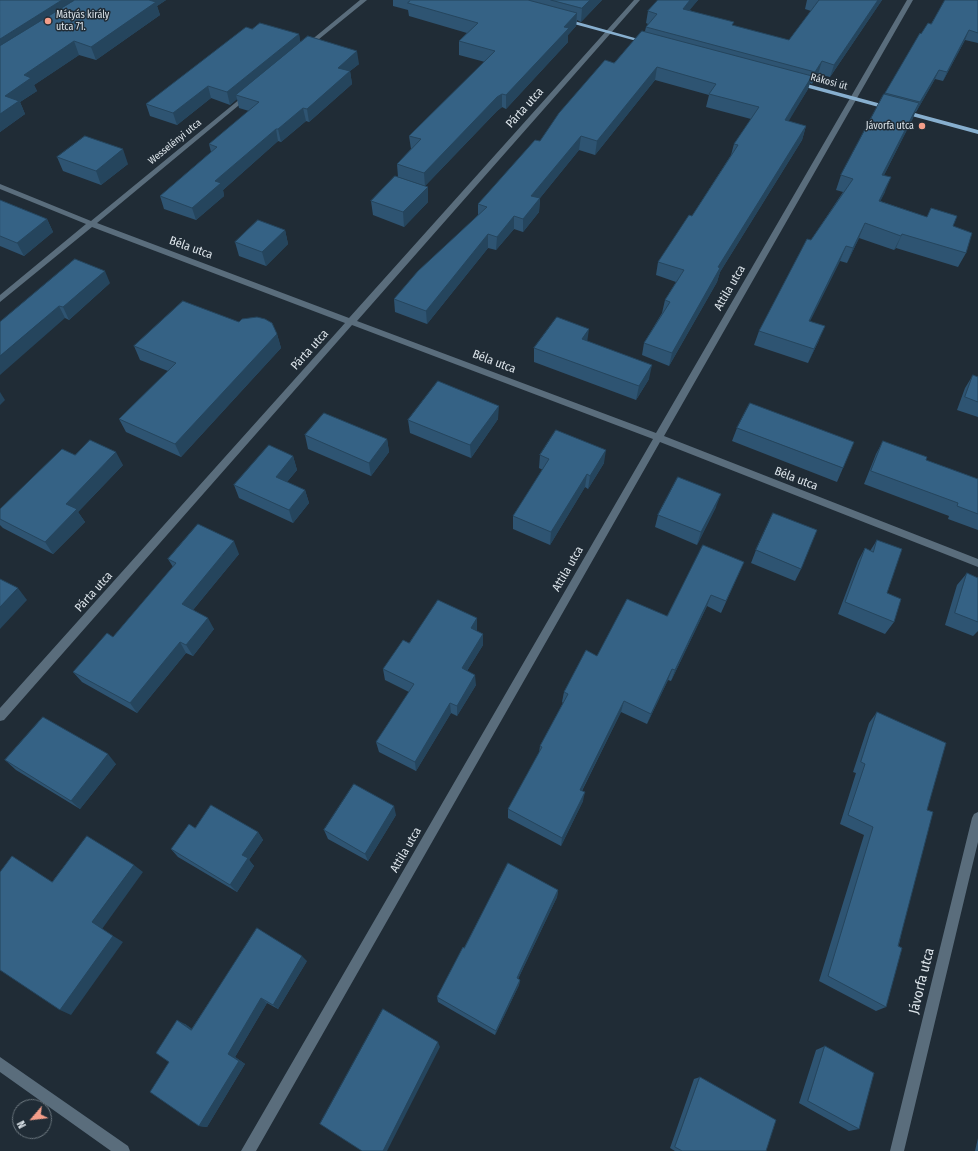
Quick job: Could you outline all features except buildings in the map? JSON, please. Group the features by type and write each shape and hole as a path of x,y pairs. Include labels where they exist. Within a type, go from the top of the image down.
{"main road":[{"path":"556,18 655,45"},
{"name":"Rákosi út","path":"792,82 978,132"}],"street":[{"path":"302,51 364,0"},
{"name":"Párta utca","path":"0,716 637,0"},
{"name":"Attila utca","path":"248,1151 910,0"},
{"name":"Wesselényi utca","path":"0,299 253,92"},
{"name":"Béla utca","path":"0,186 92,224 352,320 659,438 978,564"},
{"name":"Jávorfa utca","path":"897,1151 978,818"},
{"path":"0,1064 123,1151"}],"place":[{"name":"Mátyás király utca 71.","path":"48,21"},
{"name":"Jávorfa utca","path":"922,126"}]}
